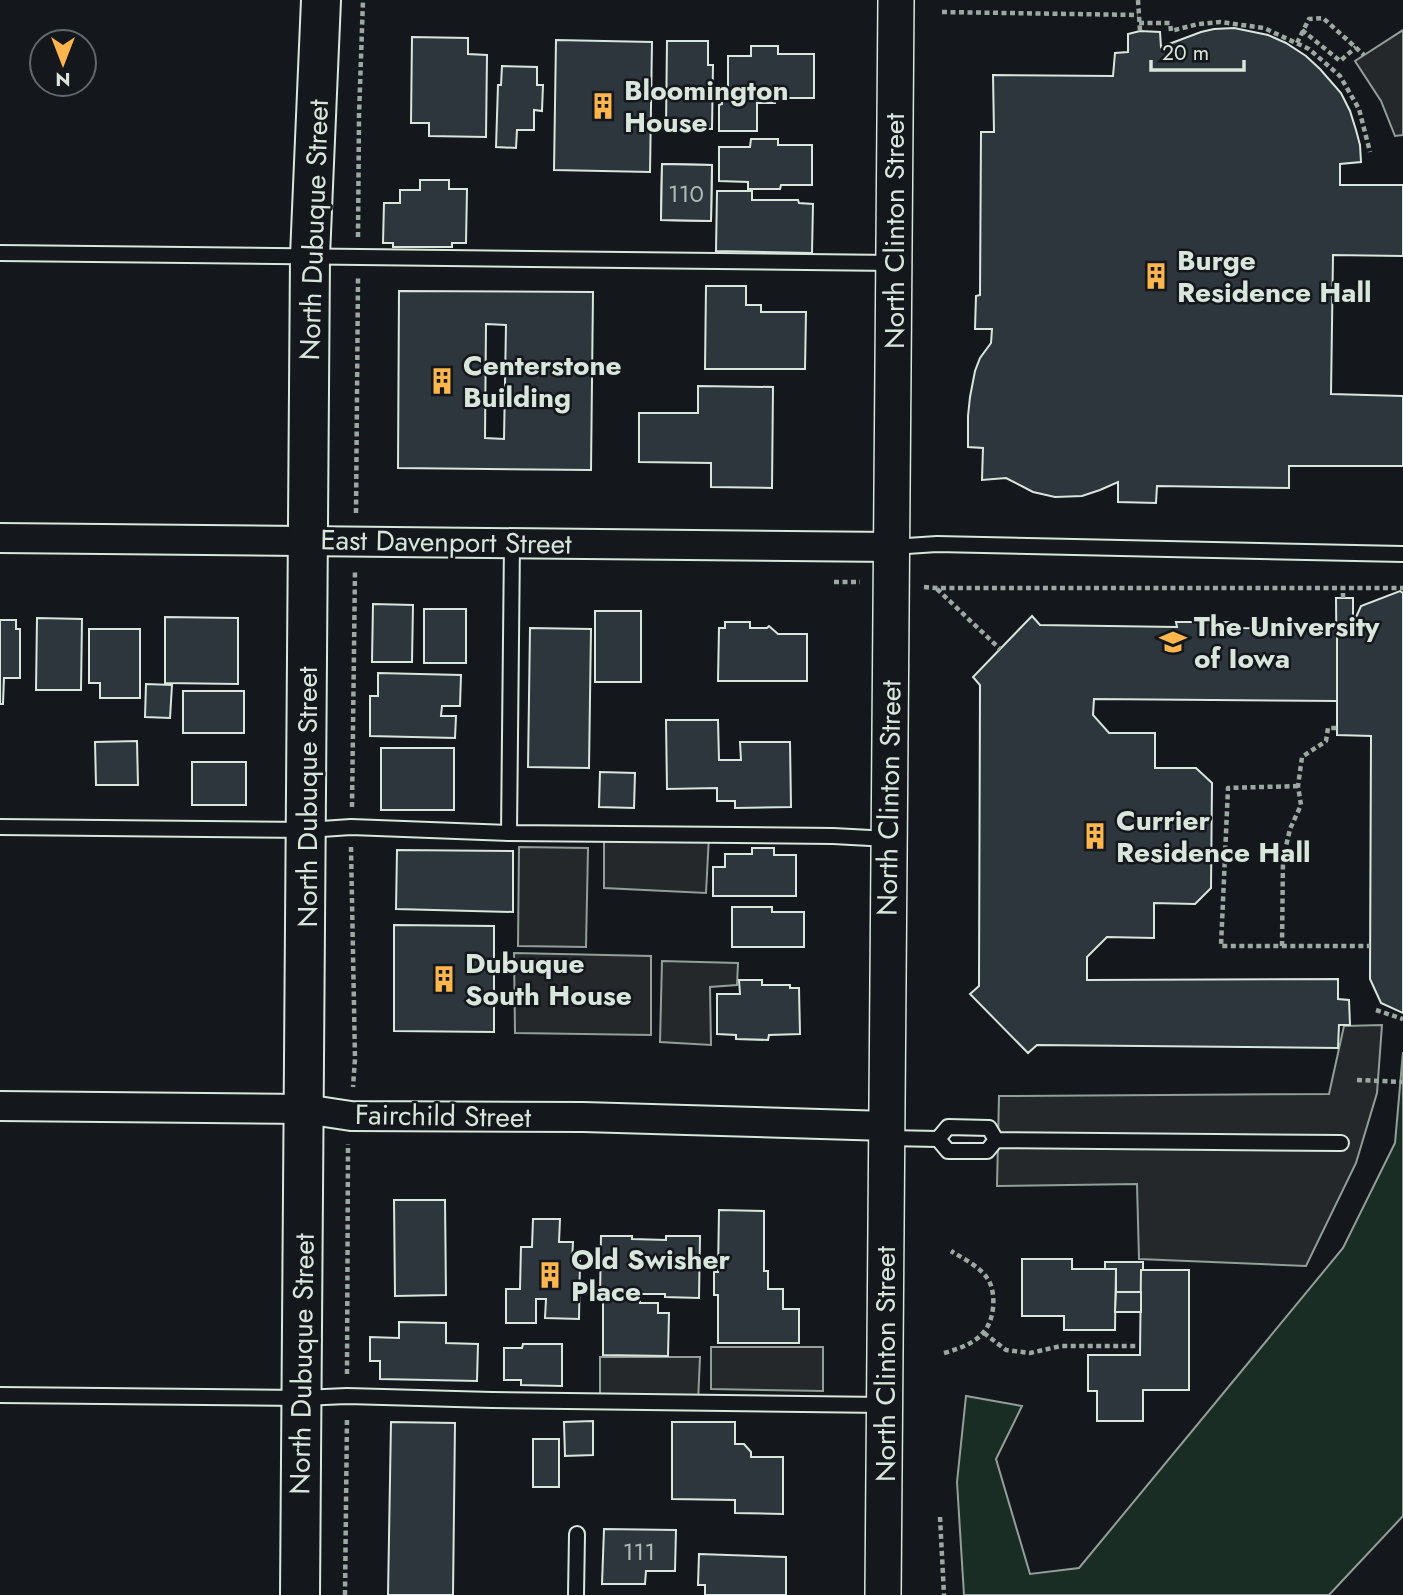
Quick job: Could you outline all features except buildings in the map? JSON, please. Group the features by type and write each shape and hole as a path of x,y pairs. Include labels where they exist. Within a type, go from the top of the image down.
{"main road":[{"name":"North Dubuque Street","path":"300,1595 310,256 321,0"}],"street":[{"name":"North Clinton Street","path":"883,1595 896,0"},
{"name":"East Davenport Street","path":"0,538 892,547"},
{"name":"Fairchild Street","path":"0,1106 305,1109 351,1116 583,1118 887,1132"}],"lane":[{"path":"0,253 894,263"},
{"path":"509,833 512,543"},
{"path":"892,547 937,544 1403,554"},
{"path":"0,827 307,830 352,827 509,833 833,836 889,839"},
{"path":"938,1139 948,1127 989,1128 996,1140"},
{"path":"887,1132 938,1139 948,1150 987,1150 996,1140 1341,1143"},
{"path":"0,1395 302,1398 347,1396 884,1405"},
{"path":"576,1595 577,1534"}],"path":[{"path":"345,1595 348,1159 355,1059 350,875 359,116 363,0"},
{"path":"1138,0 1140,32"},
{"path":"942,12 1138,15"},
{"path":"1297,43 1309,19 1323,18 1364,55"},
{"path":"1139,23 1170,23 1171,32 1198,24 1220,22 1264,28 1309,48 1340,76 1359,109 1370,152"},
{"path":"1303,30 1340,61 1356,47"},
{"path":"834,582 891,583 937,588 1403,588"},
{"path":"937,588 1000,649"},
{"path":"1343,588 1343,598"},
{"path":"1282,946 1283,859 1290,829 1301,805 1298,786 1302,757 1326,741 1328,728 1337,728"},
{"path":"1298,786 1228,788 1221,946 1370,946"},
{"path":"1376,1010 1403,1019"},
{"path":"1357,1080 1403,1082"},
{"path":"944,1353 967,1346 984,1333 992,1316 994,1301 990,1283 978,1269 951,1251"},
{"path":"984,1333 1006,1350 1030,1353 1061,1346 1138,1346"},
{"path":"940,1517 944,1595"}],"green space":[{"path":"1403,1052 1403,1516 1329,1595 964,1595 957,1482 966,1396 1022,1406 996,1459 1030,1574 1079,1568 1343,1248 1395,1143"}],"shaded area":[{"path":"1403,30 1403,135 1395,136 1381,101 1355,61"},
{"path":"604,834 709,835 706,893 604,888"},
{"path":"519,847 588,848 586,947 518,946"},
{"path":"514,953 651,956 651,1035 515,1033"},
{"path":"662,961 738,963 737,985 710,987 711,1045 660,1042"},
{"path":"1382,1025 1377,1093 1356,1163 1306,1266 1139,1259 1137,1184 997,1186 999,1096 1329,1094 1344,1026"},
{"path":"711,1347 823,1347 823,1391 711,1389"},
{"path":"600,1357 700,1357 698,1402 600,1401"}],"place":[{"name":"Bloomington House","path":"603,106"},
{"name":"Burge Residence Hall","path":"1156,276"},
{"name":"Centerstone Building","path":"442,381"},
{"name":"The University of Iowa","path":"1173,642"},
{"name":"Currier Residence Hall","path":"1095,836"},
{"name":"Dubuque South House","path":"444,979"},
{"name":"Old Swisher Place","path":"550,1275"}]}
